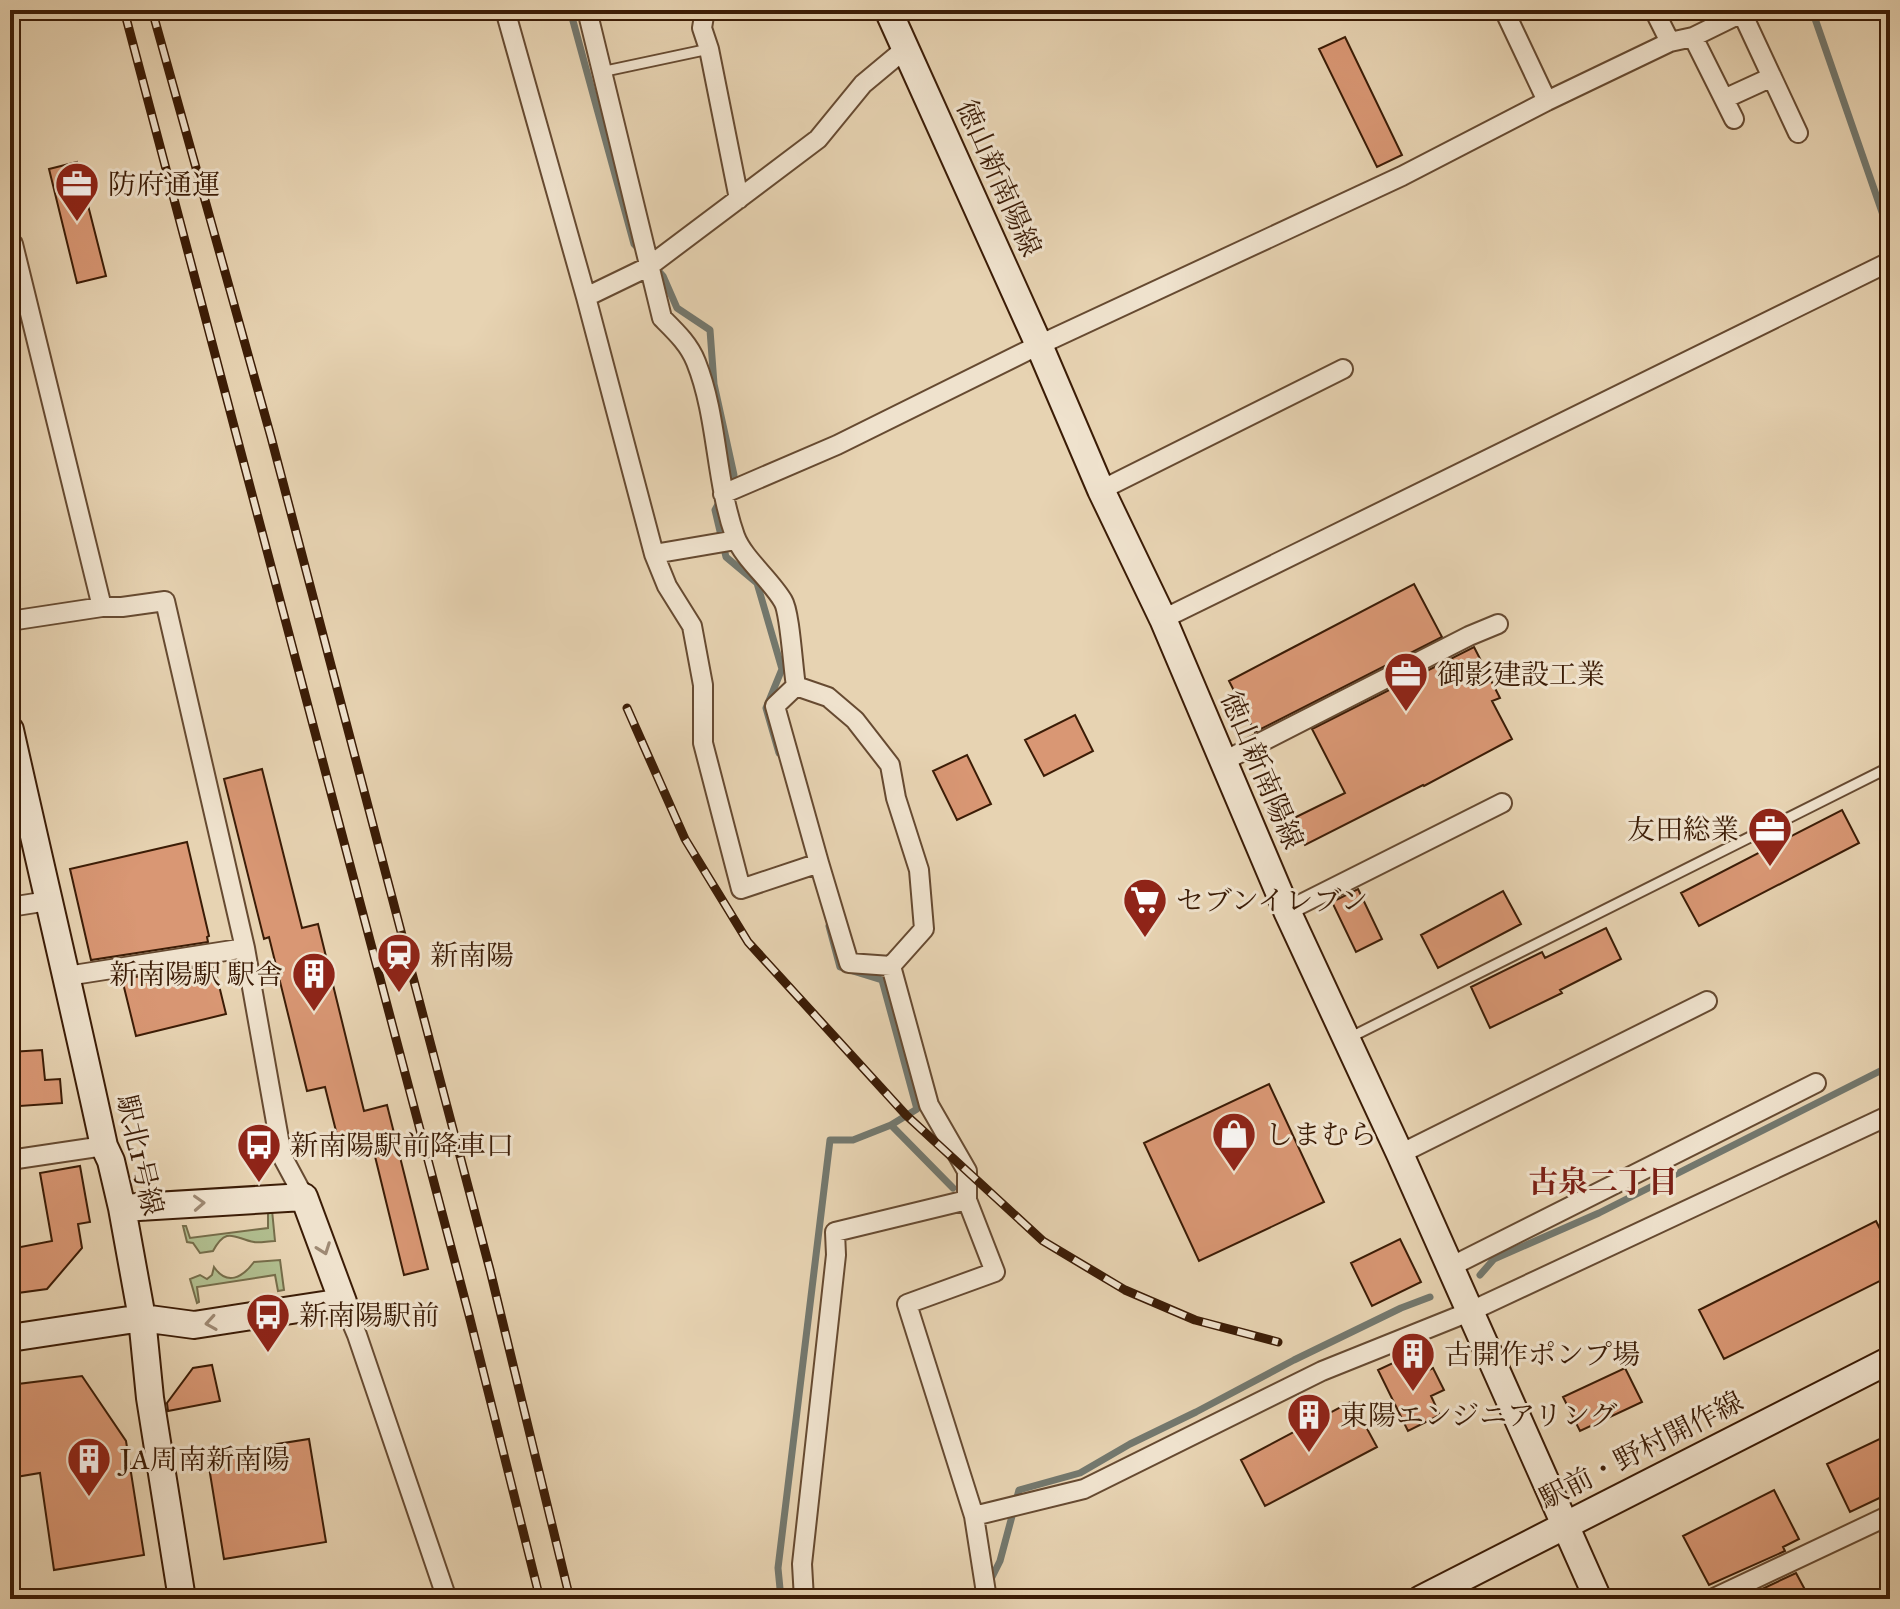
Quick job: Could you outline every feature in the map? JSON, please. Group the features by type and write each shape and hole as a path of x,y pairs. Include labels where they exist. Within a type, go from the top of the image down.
{"main road":[{"name":"徳山新南陽線","path":"888,10 1101,490 1163,619 1287,911 1400,1154 1598,1599"},
{"name":"駅北1号線","path":"10,730 104,1146 111,1161 122,1208 142,1318 150,1398 182,1599"},
{"path":"10,1338 142,1318 194,1325 343,1302 304,1197 122,1208"},
{"name":"駅前・野村開作線","path":"1421,1599 1890,1360"}],"street":[{"path":"505,10 654,554 667,586 692,626 703,685 703,743 741,889 819,863"},
{"path":"587,10 662,318 685,342 695,361 711,423 723,494 736,540 785,603 796,686"},
{"path":"705,10 702,28 709,49 739,199"},
{"path":"1504,10 1547,101"},
{"path":"1654,10 1670,42"},
{"path":"723,494 837,445 1039,345 1402,176 1670,42 1693,37 1745,12 1798,133"},
{"path":"1693,37 1734,119"},
{"path":"586,297 648,267 818,139 863,84 905,49"},
{"path":"1724,99 1772,77"},
{"path":"10,244 13,244 102,607"},
{"path":"1163,619 1885,264"},
{"path":"1101,490 1343,369"},
{"path":"654,554 736,540"},
{"path":"10,621 165,601 245,948 282,1156 304,1197"},
{"path":"1224,761 1498,624"},
{"path":"796,686 775,706 849,963 891,966"},
{"path":"796,686 828,697 855,720 890,765 896,798 919,870 924,929 891,966"},
{"path":"1287,911 1502,803"},
{"path":"10,907 48,901"},
{"path":"67,976 245,948"},
{"path":"891,966 929,1105 967,1171 967,1200 995,1272 907,1304 974,1516 987,1599"},
{"path":"1400,1154 1707,1001"},
{"path":"1450,1267 1816,1083"},
{"path":"974,1516 1084,1489 1322,1371 1469,1312 1890,1115"},
{"path":"10,1160 104,1146"},
{"path":"804,1599 802,1564 836,1255 835,1232 967,1200"},
{"path":"343,1302 447,1599"},
{"path":"1712,1599 1890,1515"}],"lane":[{"path":"601,72 709,49"},
{"path":"1346,1040 1890,767"}],"green space":[{"path":"272,1210 275,1241 254,1242 227,1236 213,1251 200,1253 193,1243 187,1242 183,1226 186,1226 190,1238 268,1228 268,1211"},
{"path":"280,1260 284,1290 278,1291 275,1275 197,1287 197,1303 190,1279 200,1275 207,1279 214,1267 224,1276 234,1278 254,1262"}],"building":[{"path":"1345,37 1402,155 1377,167 1319,49"},
{"name":"防府通運","path":"77,162 106,276 77,283 49,169"},
{"path":"1414,584 1442,637 1255,732 1229,681"},
{"path":"1474,647 1500,698 1492,701 1512,739 1305,845 1292,819 1345,793 1312,729"},
{"path":"1075,715 1093,751 1044,776 1025,740"},
{"path":"967,755 991,804 957,820 933,771"},
{"name":"新南陽駅 駅舎","path":"262,769 302,928 318,924 364,1111 387,1105 428,1269 404,1275 371,1140 340,1147 325,1087 307,1091 269,937 264,939 224,779"},
{"name":"友田総業","path":"1842,810 1859,843 1699,926 1681,893"},
{"path":"187,842 208,942 91,960 70,869"},
{"path":"1358,889 1382,939 1356,952 1332,902"},
{"path":"1503,891 1521,924 1438,968 1421,935"},
{"path":"1606,928 1621,959 1560,990 1562,993 1490,1028 1471,987 1542,952 1545,958"},
{"path":"214,965 226,1014 136,1036 122,979"},
{"path":"42,1050 45,1080 60,1079 62,1103 20,1106 18,1085 10,1085 10,1052"},
{"name":"しまむら","path":"1269,1084 1324,1202 1199,1261 1144,1143"},
{"path":"80,1166 90,1222 78,1224 82,1248 47,1289 10,1294 10,1249 52,1241 40,1173"},
{"path":"1876,1221 1890,1249 1890,1276 1724,1359 1699,1310"},
{"path":"1400,1239 1421,1282 1372,1306 1351,1263"},
{"name":"古開作ポンプ場","path":"1410,1355 1419,1375 1433,1368 1444,1390 1431,1396 1440,1415 1408,1431 1378,1370"},
{"path":"212,1365 220,1401 168,1411 167,1403 193,1368"},
{"path":"1625,1368 1642,1402 1580,1431 1563,1397"},
{"name":"JA周南新南陽","path":"82,1376 126,1441 144,1555 54,1570 40,1473 10,1478 10,1385"},
{"name":"東陽エンジニアリング","path":"1352,1401 1377,1447 1265,1506 1241,1460"},
{"path":"1890,1434 1890,1493 1850,1512 1827,1464"},
{"path":"309,1439 326,1542 224,1559 207,1455"},
{"path":"1774,1490 1799,1539 1783,1547 1785,1551 1709,1585 1683,1536"},
{"path":"1796,1573 1810,1599 1745,1597"}],"waterway":[{"path":"570,10 634,244 639,249"},
{"path":"1812,10 1890,235"},
{"path":"655,267 663,276 677,308 710,330 714,384 734,475 727,488"},
{"path":"721,499 715,510 726,557 757,583 782,669 766,708 779,753"},
{"path":"781,1599 778,1568 830,1140 853,1140 891,1125 917,1109 882,980 840,967 829,926"},
{"path":"1480,1275 1494,1259 1599,1213 1890,1066"},
{"path":"891,1125 953,1188"},
{"path":"989,1583 1000,1561 1019,1490 1080,1473 1294,1360 1430,1297"}],"railway":[{"path":"124,10 469,1315 540,1599"},
{"path":"152,10 271,437 490,1270 570,1599"},
{"path":"627,708 685,839 748,942 906,1115 1043,1241 1125,1290 1195,1320 1278,1342"}],"place":[{"name":"防府通運","path":"77,223"},
{"name":"御影建設工業","path":"1406,713"},
{"name":"友田総業","path":"1770,868"},
{"name":"セブンイレブン","path":"1145,939"},
{"name":"新南陽","path":"399,994"},
{"name":"新南陽駅 駅舎","path":"314,1013"},
{"name":"しまむら","path":"1234,1173"},
{"name":"新南陽駅前降車口","path":"259,1184"},
{"name":"新南陽駅前","path":"268,1354"},
{"name":"古開作ポンプ場","path":"1413,1393"},
{"name":"東陽エンジニアリング","path":"1309,1454"},
{"name":"JA周南新南陽","path":"89,1498"}],"district":[{"name":"古泉二丁目","path":"1603,1182"}]}
